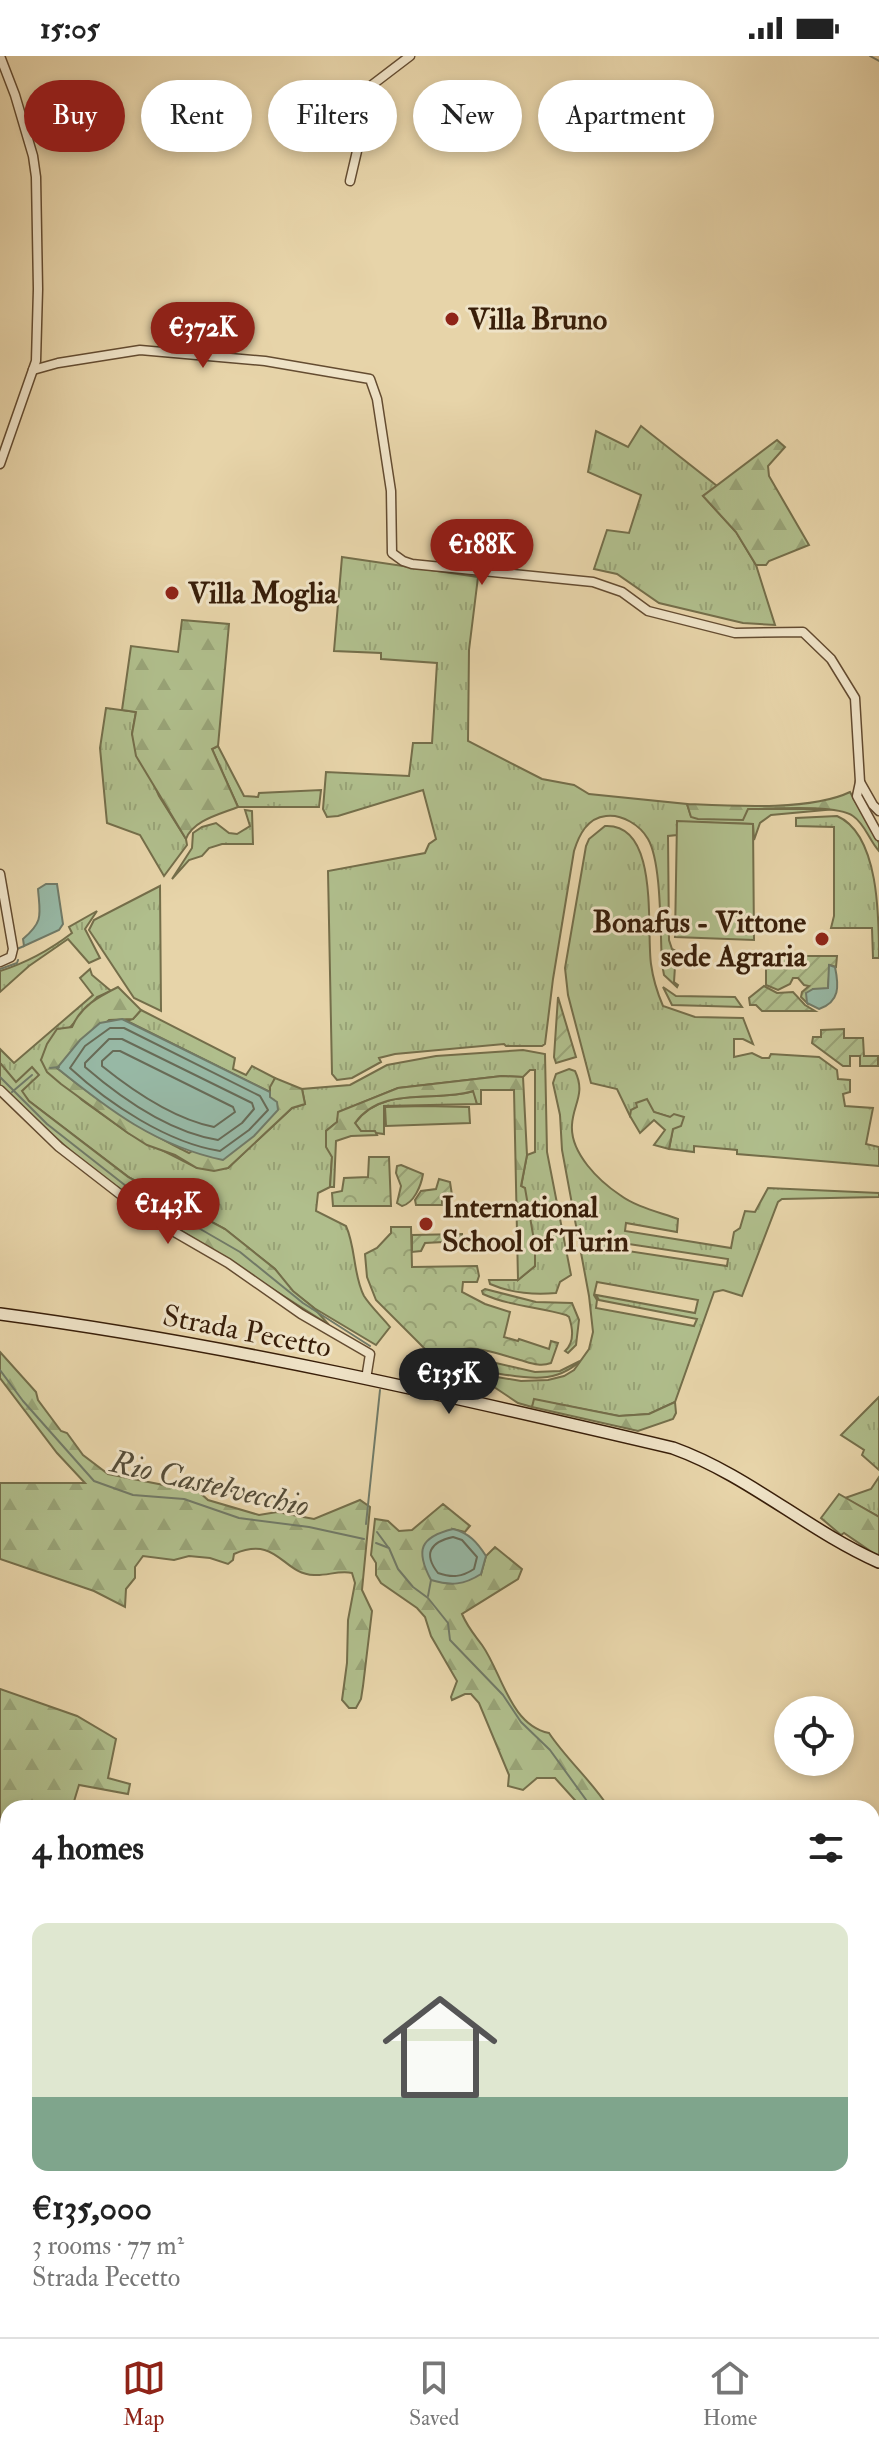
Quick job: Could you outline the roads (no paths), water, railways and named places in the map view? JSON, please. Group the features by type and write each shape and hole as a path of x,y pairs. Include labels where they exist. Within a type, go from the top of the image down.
{"main road":[{"name":"Strada Pecetto","path":"0,1314 132,1333 366,1379 673,1448 721,1468 832,1539 879,1562"}],"street":[{"path":"0,56 27,134 36,177 38,289 33,370 0,464"},
{"path":"381,80 410,56"},
{"path":"350,181 357,152"},
{"path":"33,370 140,350 265,361 370,379 377,399 391,491 392,553 412,564 593,582 622,592 648,611 735,633 803,632 831,659 855,698 860,782 857,796 879,836"},
{"path":"860,782 879,811"},
{"path":"0,874 13,949 11,957 0,962"},
{"path":"0,1090 59,1147 152,1219 228,1263 301,1314 370,1354 366,1379"}],"water":[{"path":"46,884 57,884 63,924 59,930 24,946 23,939 38,922 38,889"},
{"path":"829,965 835,967 836,992 831,1002 819,1009 807,1003 806,993 828,988"},
{"path":"122,1019 270,1092 278,1110 254,1136 223,1160 176,1146 134,1124 57,1068 80,1040 100,1023"},
{"path":"453,1529 472,1539 486,1556 481,1574 457,1583 431,1580 423,1560 424,1546 433,1536"}],"waterway":[{"path":"870,56 879,61"},
{"path":"17,949 24,946"},
{"path":"0,969 18,960"},
{"path":"50,1068 59,1067"},
{"path":"12,1092 32,1075"},
{"path":"0,1077 47,1124 126,1186 240,1252 303,1303 370,1346"},
{"name":"Rio Castelvecchio","path":"0,1370 23,1401 94,1481 133,1495 184,1499 239,1518 309,1527 364,1539"},
{"path":"366,1524 380,1390"},
{"path":"377,1532 388,1547"},
{"name":"Rio Castelvecchio","path":"376,1543 389,1548 398,1569 448,1623 450,1640 503,1695 521,1722 550,1750 586,1800"},
{"path":"428,1596 431,1580"}],"place":[{"name":"Villa Bruno","path":"452,319"},
{"name":"Villa Moglia","path":"172,593"},
{"name":"Bonafus - Vittone sede Agraria","path":"822,939"},
{"name":"International School of Turin","path":"426,1224"}]}
